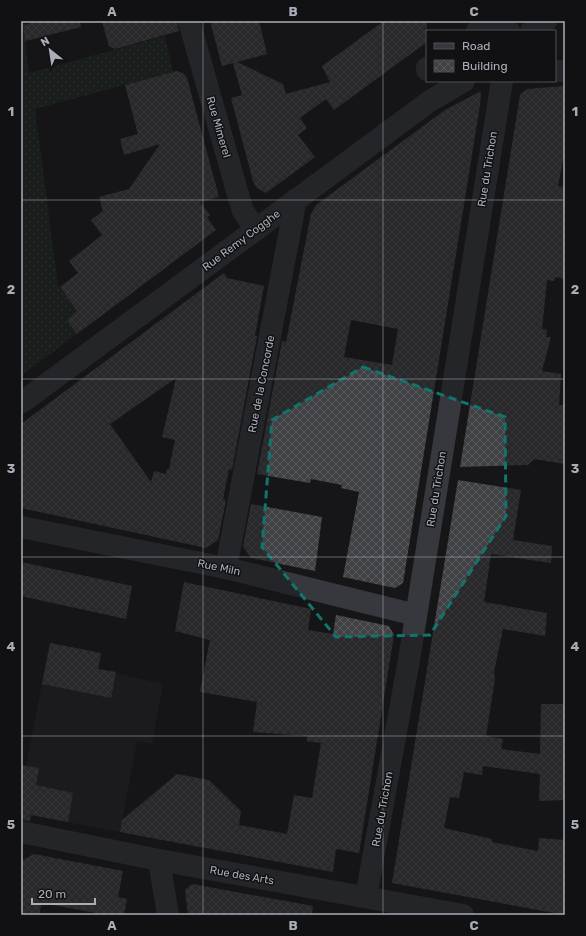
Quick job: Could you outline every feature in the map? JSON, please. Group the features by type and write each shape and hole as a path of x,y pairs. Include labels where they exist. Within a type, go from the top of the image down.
{"street":[{"name":"Rue Mimerel","path":"189,21 243,211 256,230"},
{"path":"532,30 546,21"},
{"path":"478,30 485,25 505,30"},
{"name":"Rue Remy Cogghe","path":"21,403 256,230 436,88 460,82"},
{"name":"Rue du Trichon","path":"366,897 416,615 502,82"},
{"name":"Rue de la Concorde","path":"226,568 296,199"},
{"name":"Rue Miln","path":"21,527 226,568 416,615"},
{"name":"Rue des Arts","path":"21,832 159,860 463,915"},
{"path":"159,860 168,915"}],"highlighted area":[{"path":"363,367 505,417 506,516 430,635 336,637 262,547 272,420"}],"shaded area":[{"path":"21,21 23,21 29,73 165,36 173,72 35,109 58,285 77,311 67,320 77,334 21,376"},
{"path":"50,643 101,653 98,669 163,684 152,744 137,741 120,832 21,813 21,793"}],"building":[{"path":"40,21 80,21 81,27 25,41 23,25"},
{"path":"102,21 177,21 179,31 115,49 109,46"},
{"path":"210,21 259,21 267,54 237,62 283,84 286,94 330,82 322,66 384,21 427,21 426,43 334,110 326,99 300,118 307,128 298,135 315,157 266,193 257,188 253,181 231,98 242,95 233,63 222,66"},
{"path":"177,71 183,73 187,78 219,197 200,202 210,215 207,217 216,230 77,334 67,320 77,311 60,287 78,273 69,261 102,235 91,220 103,211 99,197 129,189 160,144 124,155 120,139 138,134 125,85"},
{"path":"565,86 565,151 558,186 565,187 565,279 555,277 554,281 547,280 542,329 547,330 546,337 551,337 542,371 561,374 559,405 565,405 565,464 534,459 528,465 460,467 520,95 527,89"},
{"path":"481,91 480,105 403,583 395,588 343,577 359,492 341,488 342,485 311,479 310,483 257,474 282,341 286,342 311,214 316,205 445,110","holes":["351,320 398,329 392,365 344,357"]},
{"path":"224,273 227,278 264,286 255,336 257,336 232,470 229,469 223,499 226,500 218,540 206,548 21,508 21,424","holes":["176,378 162,437 175,440 169,469 167,469 166,474 154,471 151,482 110,424"]},
{"path":"458,480 521,490 513,540 552,546 551,563 491,554 484,602 547,613 545,636 503,629 494,672 495,679 486,736 503,739 501,749 540,754 541,704 565,704 565,800 539,801 540,774 483,766 482,775 464,772 459,798 450,797 444,828 492,839 492,842 538,851 539,838 565,840 565,915 392,883"},
{"path":"251,504 322,517 315,571 251,558 243,546"},
{"path":"21,562 132,586 126,619 21,596"},
{"path":"184,582 311,609 308,630 333,634 336,615 389,626 394,635 359,853 336,849 333,872 120,832 122,820 177,774 209,780 241,811 239,825 287,834 294,795 312,798 321,743 307,741 307,736 253,732 257,702 200,692 210,640 175,631"},
{"path":"50,643 101,653 98,669 116,672 111,698 42,684"},
{"path":"21,765 39,768 36,785 73,793 68,822 31,815 30,821 21,820"},
{"path":"34,854 123,871 118,897 127,899 124,915 96,915 96,913 42,903 39,915 21,915 21,861"},
{"path":"192,884 313,906 312,915 188,915 185,890"}]}
